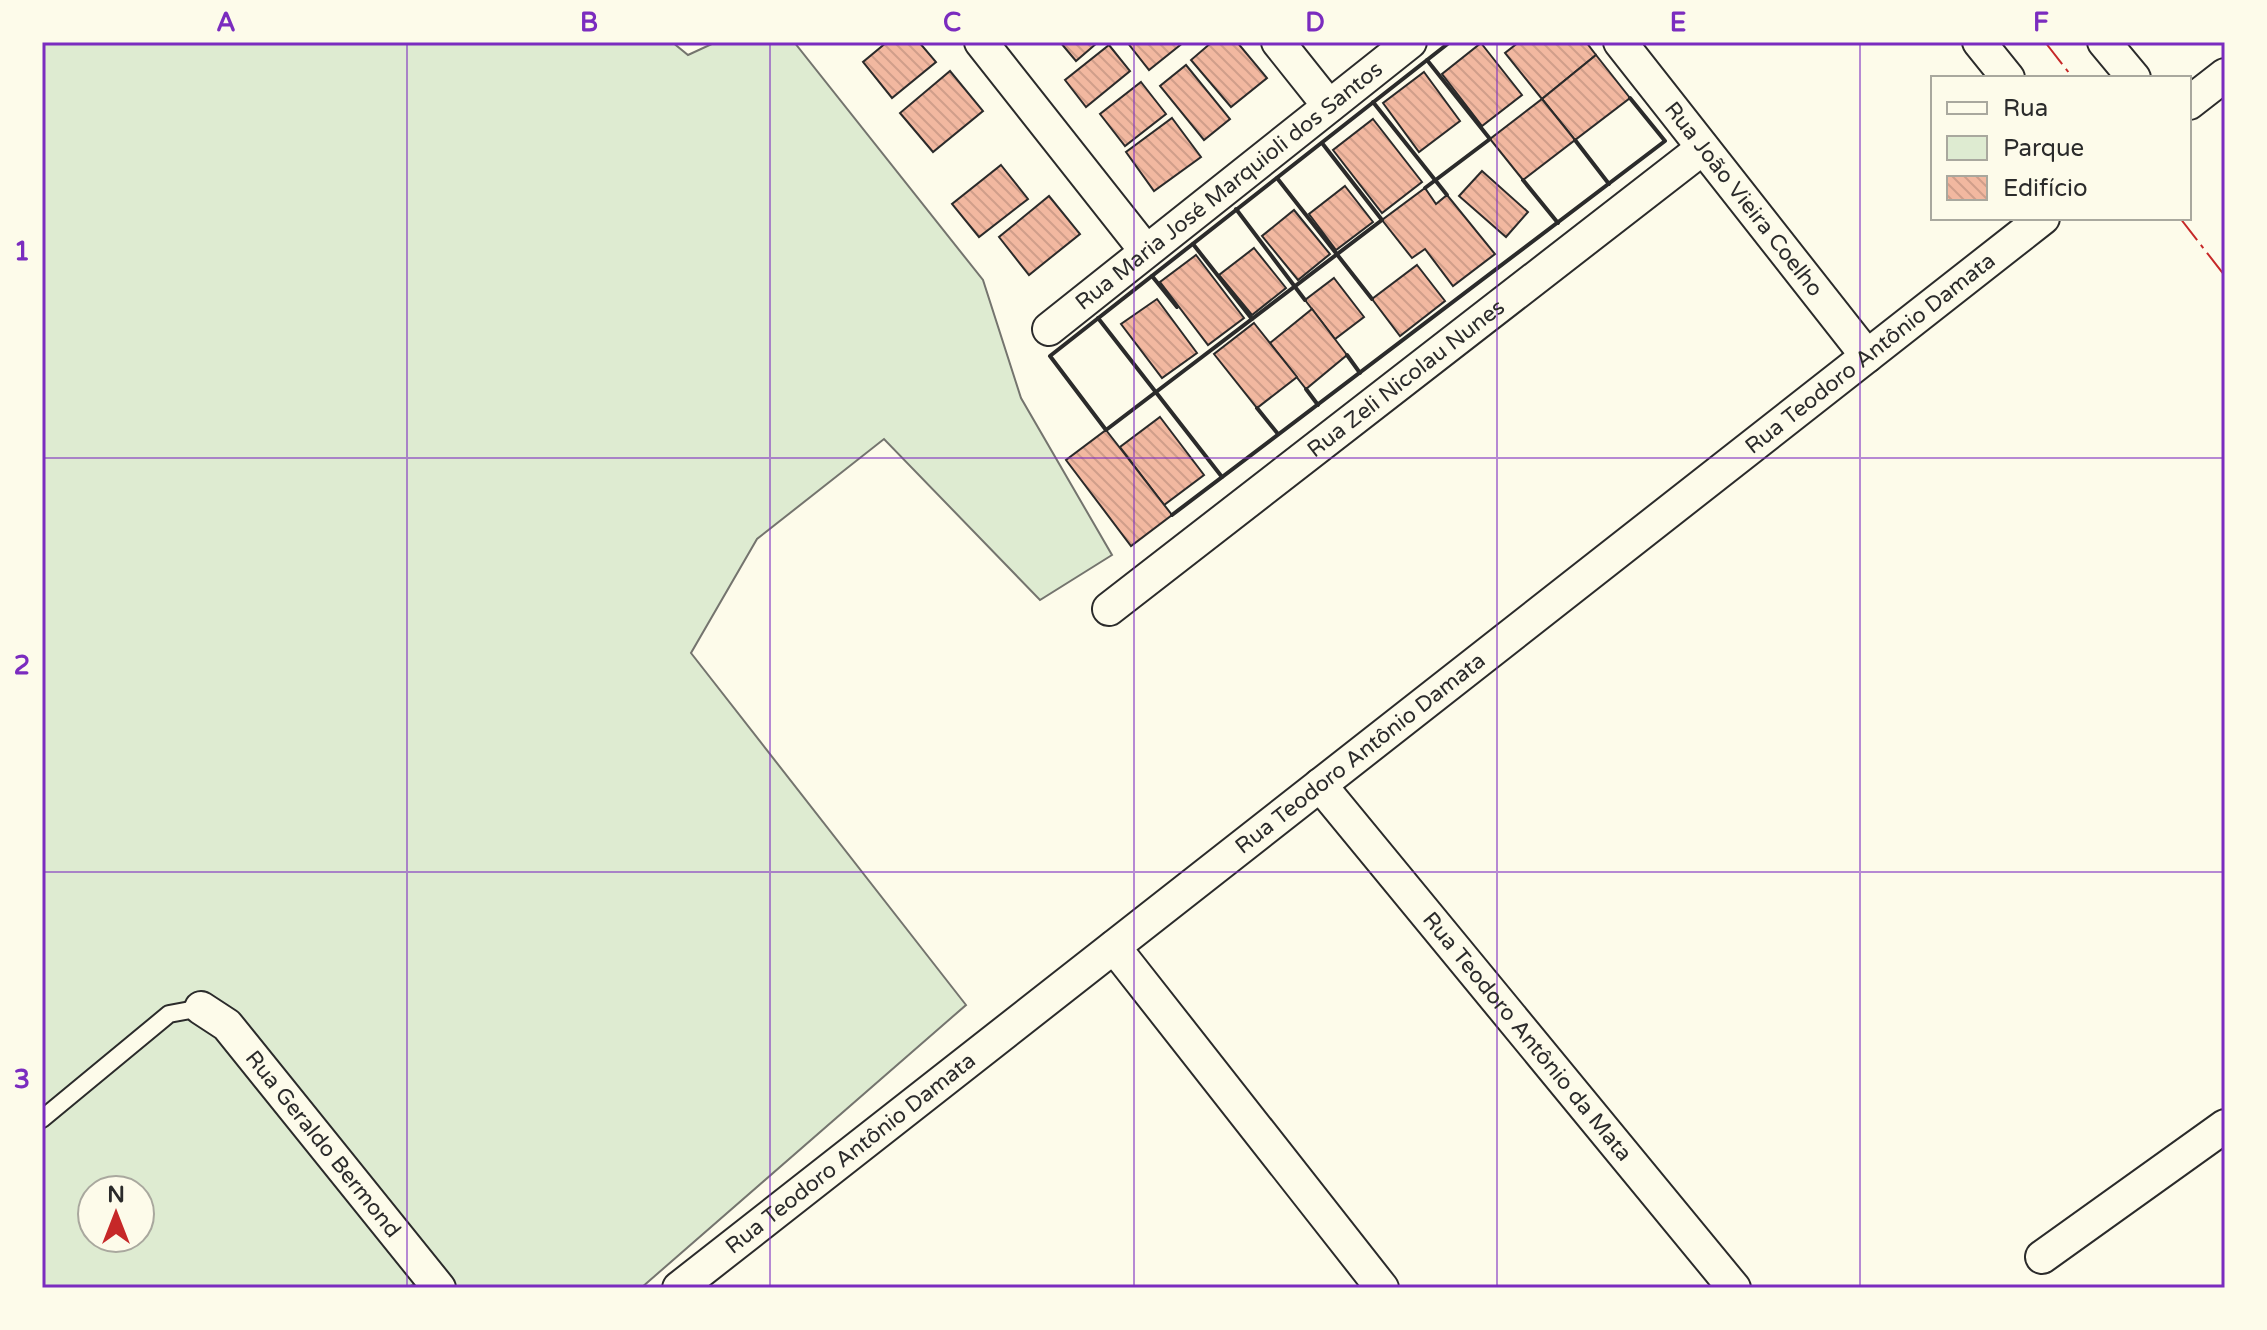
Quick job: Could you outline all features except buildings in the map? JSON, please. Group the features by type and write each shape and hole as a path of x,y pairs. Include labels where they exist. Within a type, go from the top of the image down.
{"street":[{"path":"981,42 1146,251"},
{"path":"1278,42 1329,106"},
{"name":"Rua Maria José Marquioli dos Santos","path":"1049,329 1410,42"},
{"name":"Rua João Vieira Coelho","path":"1620,42 1867,356"},
{"path":"1979,42 2006,76"},
{"path":"2104,42 2132,76"},
{"path":"2191,101 2225,75"},
{"name":"Rua Zeli Nicolau Nunes","path":"1109,609 1703,148"},
{"name":"Rua Teodoro Antônio Damata","path":"679,1288 2040,220"},
{"name":"Rua Teodoro Antônio da Mata","path":"1320,785 1734,1288"},
{"path":"1114,947 1382,1288"},
{"name":"Rua Geraldo Bermond","path":"201,1008 227,1025 439,1288"},
{"path":"2042,1257 2225,1126"}],"lane":[{"path":"42,1119 169,1014 201,1008"}],"green space":[{"path":"42,42 672,42 688,55 716,42 794,42 983,280 1021,398 1112,555 1040,600 884,439 757,539 691,653 966,1005 641,1288 456,1288 440,1270 407,1288 42,1288"}],"wall":[{"path":"1322,143 1382,220 1106,430 1050,356 1450,42"},
{"path":"1425,188 1490,139 1427,60"},
{"path":"1172,515 1665,141 1630,98"},
{"path":"1373,102 1447,195"},
{"path":"1575,140 1609,184"},
{"path":"1277,178 1372,299"},
{"path":"1523,180 1558,223"},
{"path":"1236,209 1305,300"},
{"path":"1193,244 1252,319"},
{"path":"1152,276 1177,307"},
{"path":"1098,318 1222,477"},
{"path":"1347,355 1360,373"},
{"path":"1306,389 1318,405"},
{"path":"1257,408 1278,434"}],"power":[{"path":"2045,42 2071,76"},
{"path":"2182,220 2225,276"}]}
